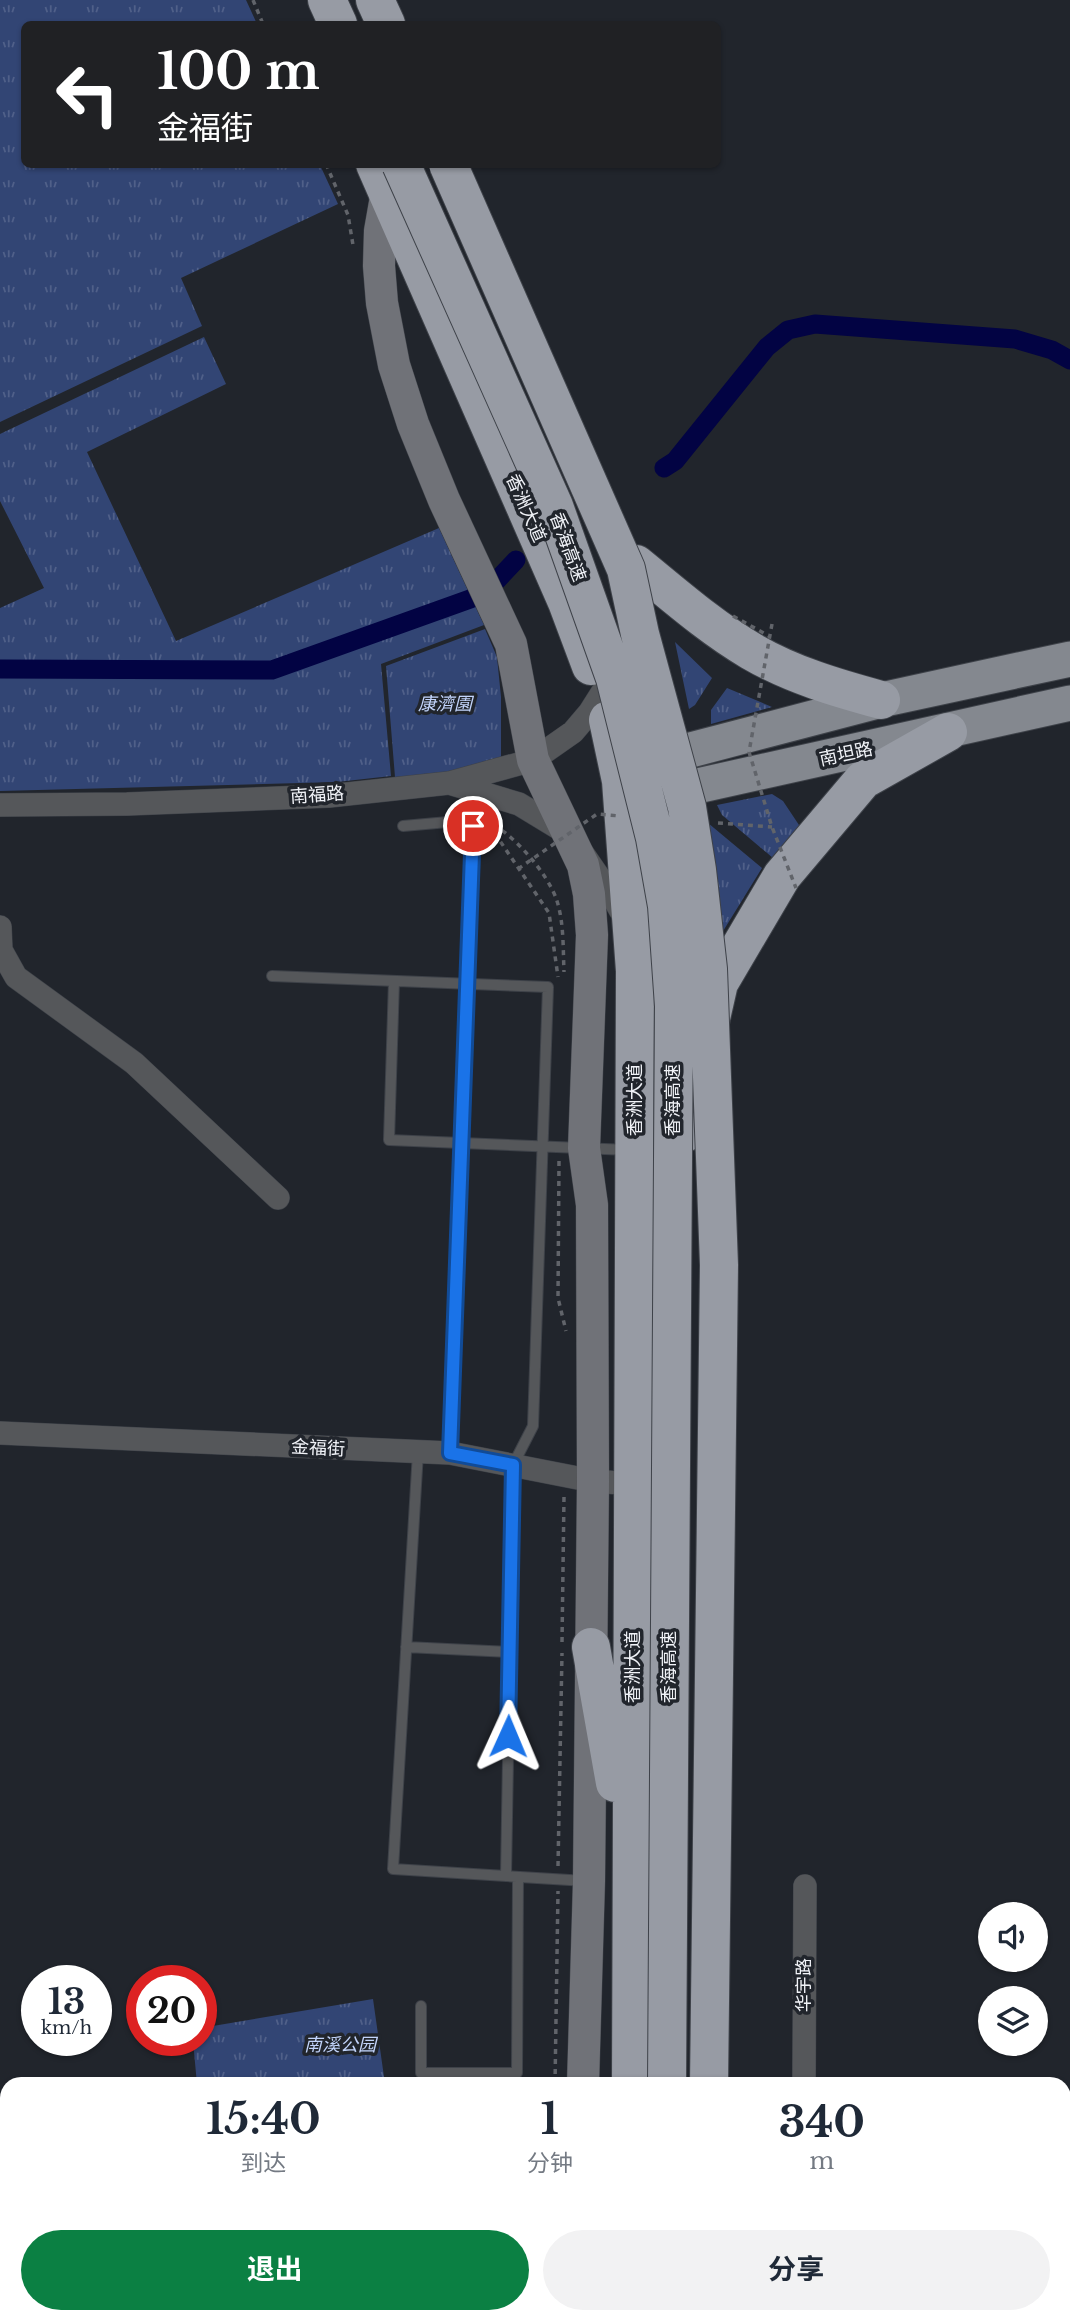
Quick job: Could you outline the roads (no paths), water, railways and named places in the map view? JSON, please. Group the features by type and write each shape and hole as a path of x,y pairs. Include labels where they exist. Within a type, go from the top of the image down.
{"highway":[{"path":"303,0 313,21"},
{"path":"327,0 337,21"},
{"path":"375,0 385,21"},
{"path":"389,0 398,21"},
{"path":"450,168 626,569 640,634 687,807 699,883 708,969 719,1265 709,2077"},
{"path":"463,168 636,564 668,701 674,753 688,1005 676,2077"},
{"name":"香洲大道","path":"388,173 567,602 602,693 620,787 635,971 631,2077"},
{"name":"香海高速","path":"388,173 554,506 615,678 655,838 667,906 674,1006 667,2077"},
{"path":"636,564 702,618 752,652 818,683 881,700"},
{"path":"685,1133 719,983 782,876 863,780 948,732"},
{"path":"591,1647 632,1878"}],"main road":[{"path":"620,787 674,753 881,700 1070,659"},
{"name":"南坦路","path":"620,787 677,790 1070,704"}],"street":[{"path":"388,173 380,230 379,265 387,336 413,424 444,500 511,644 533,760 583,865 589,894 592,935 584,1148 592,1205 593,1480 589,1881 583,2077"},
{"name":"南福路","path":"0,805 127,804 328,796 449,783 533,760 573,733 602,693"},
{"path":"449,783 519,804 570,835 632,932"},
{"path":"0,927 1,950 16,977 134,1063 278,1198"},
{"name":"金福街","path":"0,1433 450,1453 593,1480 633,1484"},
{"name":"华宇路","path":"804,1885 804,2077"}],"lane":[{"path":"403,827 447,822 473,826 450,1453"},
{"path":"272,976 548,987 533,1426 513,1465 510,1652 517,2073 421,2073 421,2006"},
{"path":"394,981 389,1140 635,1150"},
{"path":"418,1452 393,1869 589,1881"},
{"path":"406,1647 510,1652"}],"waterway":[{"path":"664,468 675,461 767,347 788,330 815,324 1015,339 1052,350 1070,360"},
{"path":"0,669 272,670 484,594 516,560"}],"park label":[{"name":"康濟園","path":"445,704"},
{"name":"南溪公园","path":"340,2045"}]}
